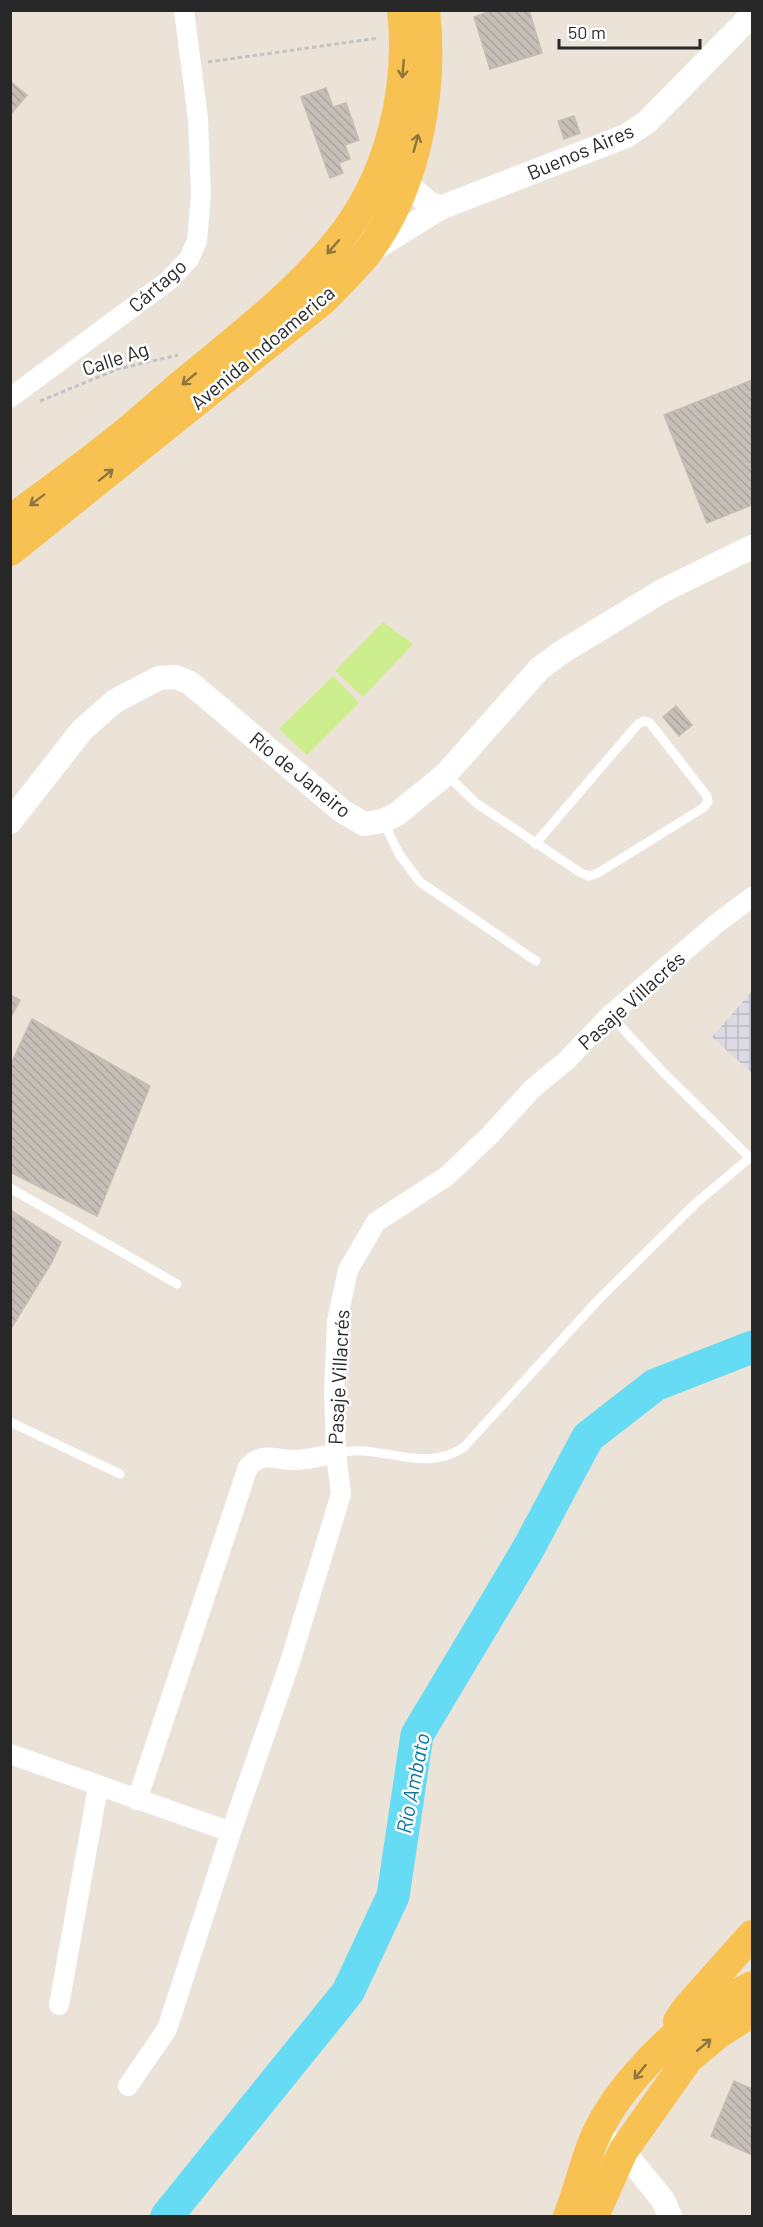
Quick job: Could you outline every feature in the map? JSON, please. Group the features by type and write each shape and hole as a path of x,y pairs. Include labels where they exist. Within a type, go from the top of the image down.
{"main road":[{"name":"Avenida Indoamerica","path":"10,551 323,300 367,253 389,220 405,182 419,129 427,78 418,16"},
{"name":"Avenida Indoamerica","path":"10,520 120,438 272,310 308,276 339,240 368,194 382,163 398,113 418,16"},
{"path":"669,2043 675,2027 687,2008 753,1935"},
{"path":"568,2217 597,2134 616,2102 648,2063 689,2024 729,1997 753,1986"},
{"path":"594,2217 623,2151 688,2059 718,2034 753,2012"}],"street":[{"name":"Cártago","path":"10,398 168,280 189,259 197,241 201,194 198,119 184,10"},
{"name":"Buenos Aires","path":"367,253 440,208 626,136 647,122 753,15"},
{"path":"405,182 427,202 440,208"},
{"path":"383,821 397,814 446,774 540,668 662,591 753,547"},
{"name":"Río de Janeiro","path":"10,822 82,730 115,701 159,678 177,677 190,683 342,811 364,824 383,821"},
{"name":"Pasaje Villacrés","path":"137,1800 248,1467 255,1460 266,1457 294,1461 336,1453 334,1393 337,1321 348,1270 376,1222 447,1176 490,1135 533,1088 566,1061 610,1015 716,924 753,897"},
{"path":"128,2086 167,2029 231,1832 290,1662 341,1494 336,1453"},
{"path":"10,1754 98,1787 231,1832"},
{"path":"59,2005 98,1787"},
{"path":"597,2134 623,2151 663,2200 670,2217"}],"lane":[{"path":"446,774 476,803 535,844 589,876 598,873 703,808 708,802 707,796 650,723 644,721 638,724 535,844"},
{"path":"383,821 399,854 420,882 536,961"},
{"path":"336,1453 362,1451 432,1460 452,1455 464,1447 598,1300 696,1203 751,1157 665,1074 610,1015"},
{"path":"10,1188 177,1284"},
{"path":"10,1422 120,1474"}],"path":[{"path":"191,64 418,16"},
{"name":"Calle Ag","path":"32,404 118,369 186,353"}],"shaded area":[{"path":"752,991 752,1073 712,1037"}],"green space":[{"path":"383,622 413,644 363,697 335,671"},
{"path":"333,676 359,703 307,755 279,729"}],"building":[{"path":"493,10 529,10 542,53 490,69 474,17"},
{"path":"10,81 27,95 11,114 10,113"},
{"path":"326,88 333,107 346,103 359,140 345,145 350,159 339,163 343,173 330,178 301,97"},
{"path":"574,116 580,133 564,139 558,121"},
{"path":"752,380 752,505 707,523 664,415"},
{"path":"676,706 692,725 679,736 663,717"},
{"path":"10,995 20,1000 10,1019"},
{"path":"32,1019 150,1086 97,1216 10,1172 10,1066"},
{"path":"10,1210 61,1242 52,1262 10,1330"},
{"path":"734,2081 752,2089 752,2155 711,2136"}],"waterway":[{"name":"Río Ambato","path":"167,2216 348,1992 393,1896 417,1735 527,1551 588,1437 655,1385 752,1347"}]}
